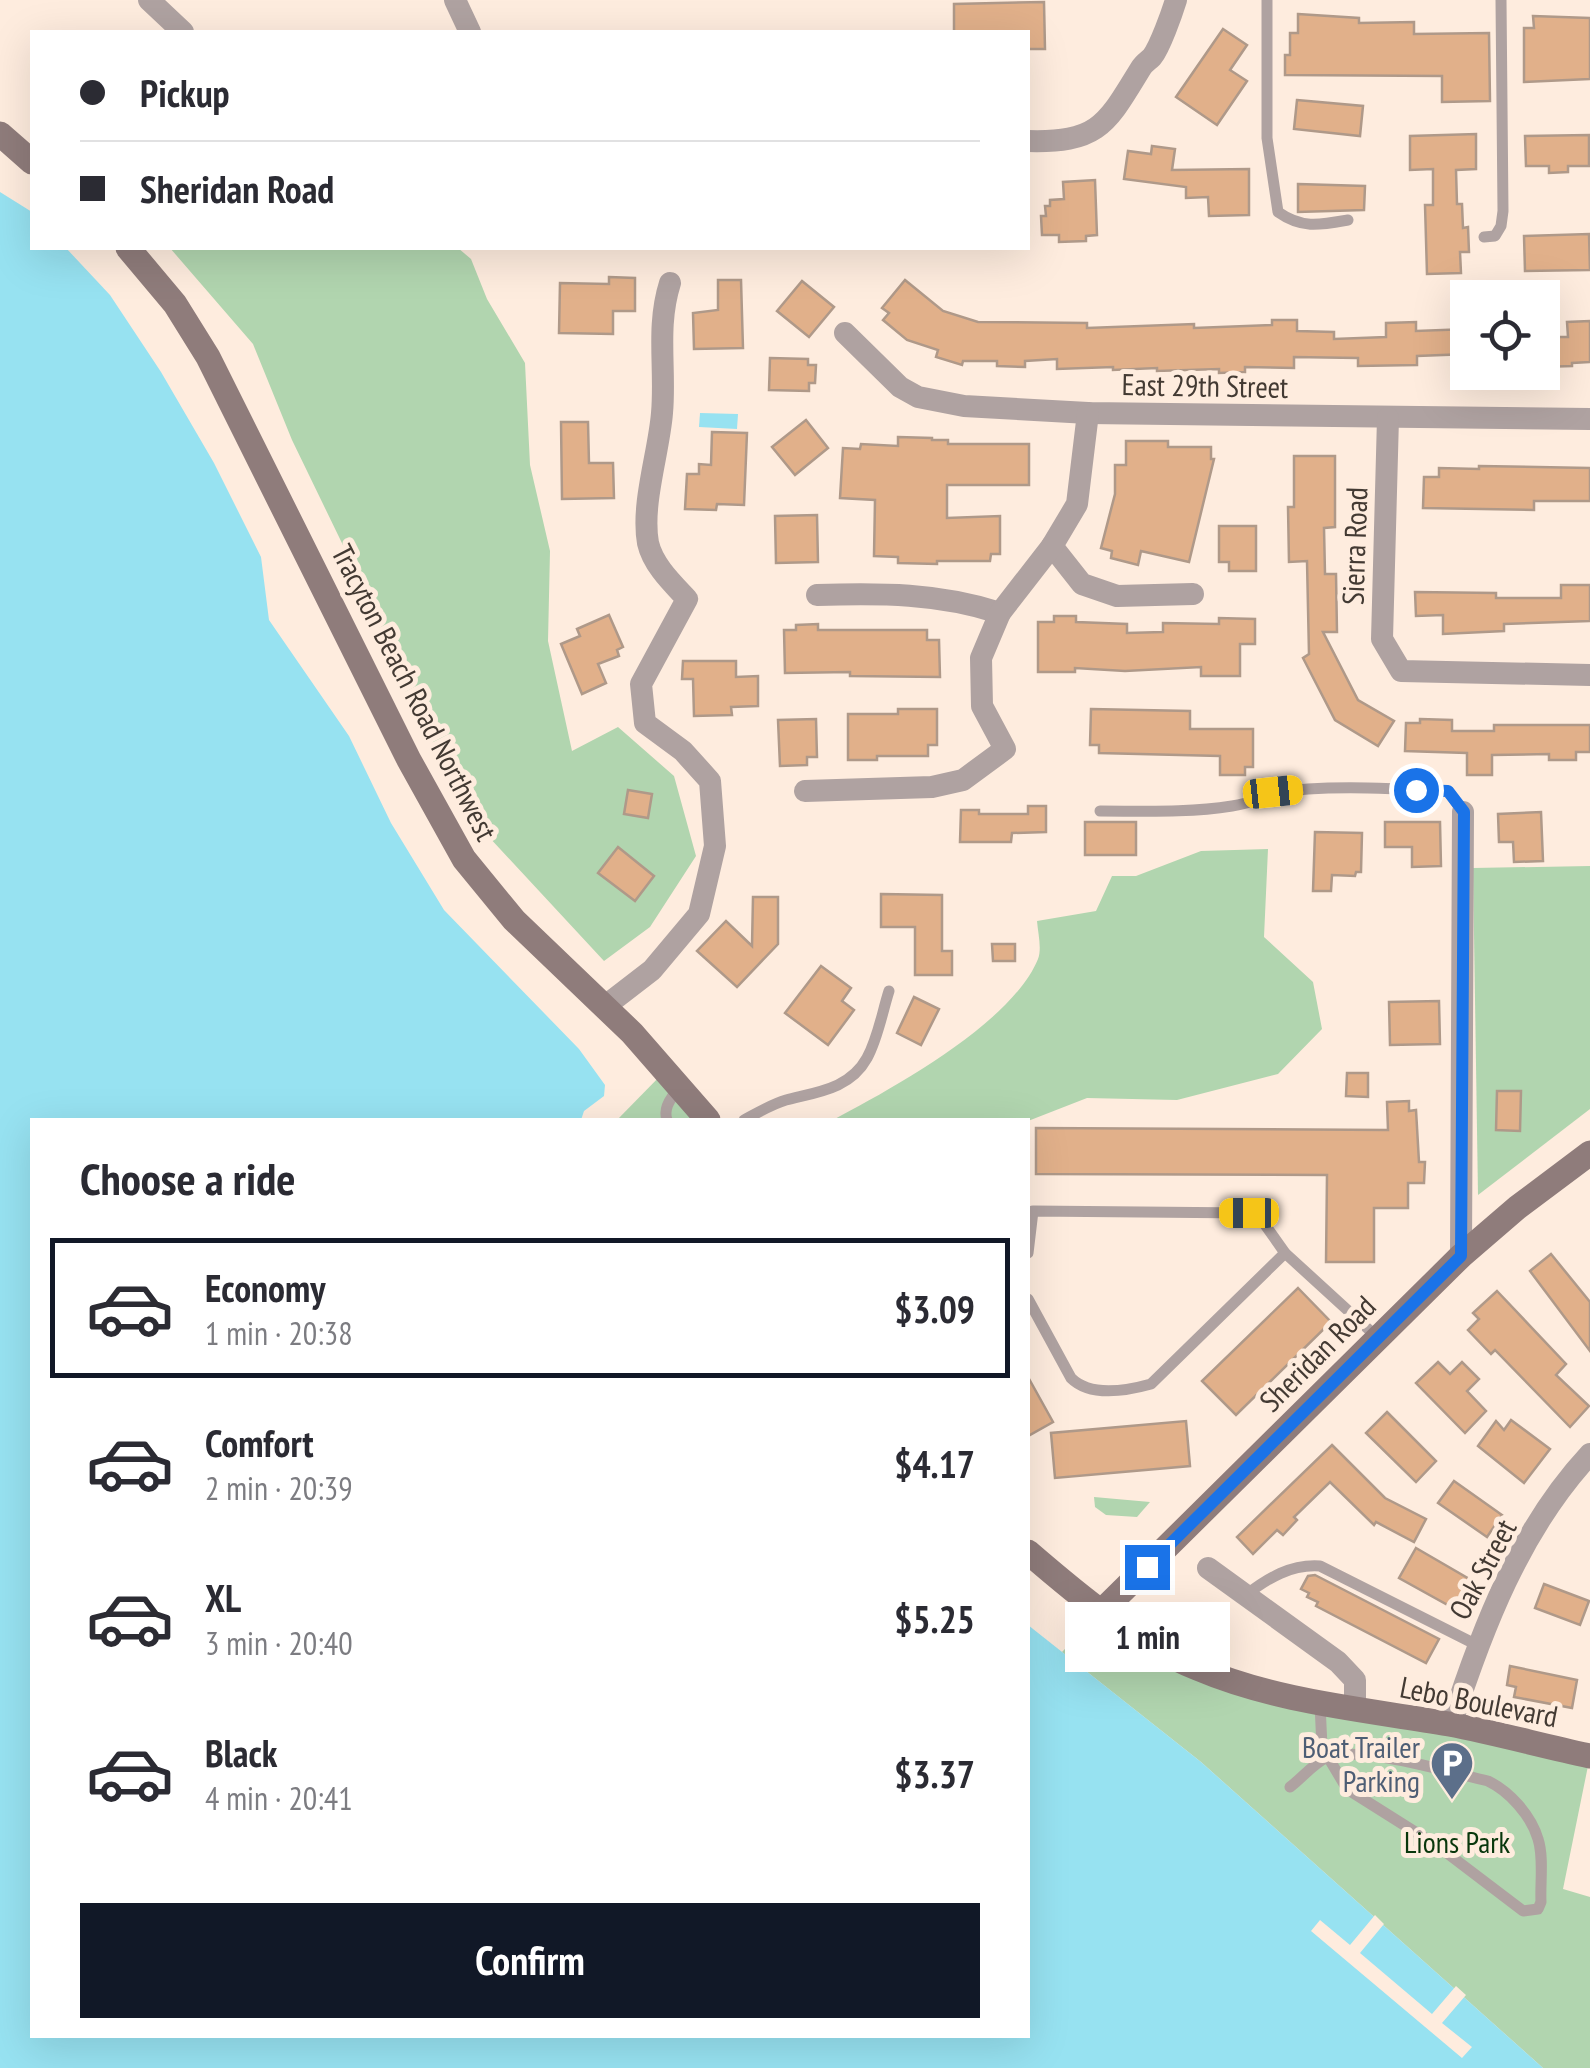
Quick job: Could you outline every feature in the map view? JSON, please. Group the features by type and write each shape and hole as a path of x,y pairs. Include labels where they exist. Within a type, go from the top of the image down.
{"main road":[{"path":"0,134 30,160"},
{"name":"Tracyton Beach Road Northwest","path":"130,250 176,304 208,357 410,760 464,859 514,920 604,1006 706,1118"},
{"name":"Sheridan Road","path":"1102,1612 1461,1256 1590,1153"},
{"path":"1030,1554 1102,1612"},
{"name":"Lebo Boulevard","path":"1102,1612 1144,1641 1194,1667 1281,1696 1451,1725 1590,1756"}],"street":[{"path":"149,0 180,30"},
{"path":"455,0 469,30"},
{"path":"1030,141 1072,138 1106,122 1130,90 1143,64 1153,56 1176,0"},
{"path":"604,1006 652,970 699,914 715,846 710,780 683,751 645,722 641,684 687,599 662,573 648,543 649,498 662,410 661,327 670,283"},
{"name":"East 29th Street","path":"845,332 900,387 918,397 964,406 1088,413 1590,420"},
{"path":"805,791 932,787 963,780 1005,750 982,706 980,658 1000,613 1052,546 1077,504 1088,413"},
{"name":"Sierra Road","path":"1388,418 1382,640 1401,671 1590,676"},
{"path":"1052,546 1082,584 1117,596 1193,594"},
{"path":"817,595 959,600 1000,613"},
{"path":"1461,1256 1464,812"},
{"name":"Oak Street","path":"1451,1725 1476,1645 1500,1593 1544,1516 1589,1458"},
{"name":"Lebo Boulevard","path":"1208,1568 1338,1662 1356,1680 1354,1710"}],"lane":[{"path":"1267,0 1267,138 1278,212 1296,224 1348,220"},
{"path":"1484,237 1495,236 1503,210 1500,0"},
{"path":"1100,811 1183,811 1236,806 1273,792 1384,789 1448,791 1464,812"},
{"path":"748,1118 782,1101 818,1094 844,1083 858,1071 868,1057 889,992"},
{"path":"667,1118 668,1103 680,1088"},
{"path":"1030,1238 1034,1211 1249,1213 1262,1219 1285,1253 1378,1338"},
{"path":"1030,1303 1071,1378 1080,1387 1093,1391 1143,1386 1151,1384 1285,1253"},
{"path":"1246,1595 1283,1572 1305,1565 1320,1566 1476,1645"},
{"path":"1290,1788 1326,1758 1348,1755 1388,1758 1503,1788 1522,1810 1539,1840 1538,1909 1523,1911 1439,1846 1347,1789 1326,1758 1322,1747 1320,1704"}],"green space":[{"path":"172,250 460,250 471,259 487,299 525,363 530,465 550,551 548,641 572,751 618,727 674,776 696,856 650,927 604,961 475,822 392,666 371,603 292,440 253,344"},
{"path":"1268,849 1264,937 1313,982 1322,1029 1278,1074 1177,1100 1087,1098 1030,1120 837,1118 948,1052 1003,1007 1038,959 1037,921 1096,911 1112,876 1136,876 1201,851"},
{"path":"1590,866 1590,1109 1478,1195 1473,868"},
{"path":"665,1071 706,1118 619,1118"},
{"path":"1094,1497 1150,1502 1137,1517 1106,1515 1095,1507"},
{"name":"Lions Park","path":"1101,1612 1194,1667 1590,1756 1563,1889 1590,1897 1590,2068 1543,2068 1201,1762 1062,1652"}],"water":[{"path":"0,192 30,211 30,250 68,250 110,295 161,372 214,463 261,557 269,620 349,736 391,823 444,910 579,1049 605,1085 604,1096 584,1111 582,1118 30,1118 30,2038 1030,2038 1030,1627 1201,1762 1543,2068 0,2068"},
{"path":"700,413 738,414 737,429 699,427"}],"pier":[{"path":"1375,1915 1384,1924 1360,1953 1432,2014 1456,1986 1466,1995 1442,2023 1472,2047 1462,2058 1311,1931 1320,1920 1350,1945"}],"building":[{"path":"1044,2 1045,49 1030,49 1030,30 954,30 954,4"},
{"path":"1298,14 1359,18 1359,23 1414,22 1414,34 1489,33 1490,101 1442,102 1442,76 1285,75 1285,55 1290,55 1290,33 1298,33"},
{"path":"1533,16 1590,18 1590,79 1524,82 1524,28 1534,28"},
{"path":"1223,29 1247,45 1230,70 1247,81 1217,125 1176,97"},
{"path":"1297,100 1363,106 1360,136 1294,129"},
{"path":"1476,134 1476,169 1456,170 1457,204 1462,204 1463,228 1468,227 1469,252 1460,252 1461,273 1427,274 1425,205 1433,205 1433,169 1410,170 1410,136"},
{"path":"1589,135 1589,166 1568,166 1568,172 1549,173 1549,166 1526,166 1525,136"},
{"path":"1152,146 1175,149 1172,170 1249,169 1249,215 1209,216 1208,197 1186,198 1186,187 1124,179 1128,151 1151,154"},
{"path":"1095,180 1097,235 1086,236 1086,241 1059,242 1059,235 1042,235 1041,216 1046,216 1045,206 1050,206 1050,200 1064,199 1063,182"},
{"path":"1298,184 1365,186 1364,210 1298,212"},
{"path":"1589,234 1590,270 1525,271 1524,236"},
{"path":"609,277 635,278 635,311 613,311 613,334 559,333 560,283 609,284"},
{"path":"718,280 741,280 743,348 694,349 693,313 718,310"},
{"path":"905,280 943,311 978,322 1087,323 1087,328 1194,324 1194,328 1272,325 1272,320 1297,320 1297,331 1334,332 1334,339 1386,337 1386,323 1416,322 1416,331 1450,330 1450,355 1417,356 1417,365 1358,366 1358,358 1294,357 1294,368 1245,367 1245,372 1219,373 1219,369 1057,369 1057,359 1025,361 1025,367 997,366 997,361 963,361 962,365 936,357 938,350 907,340 883,320 889,313 882,308"},
{"path":"802,281 834,307 809,337 777,311"},
{"path":"1590,321 1590,362 1560,366 1560,337 1568,337 1567,322"},
{"path":"770,358 808,359 808,365 816,365 815,383 809,383 809,391 769,390"},
{"path":"806,420 828,448 795,475 772,447"},
{"path":"561,422 588,422 589,463 613,463 614,498 562,499"},
{"path":"712,432 747,433 744,505 717,504 716,510 685,509 687,474 699,474 699,464 711,465"},
{"path":"898,437 948,440 948,444 1029,444 1029,485 947,485 947,518 1000,516 1000,554 991,554 990,561 937,564 898,563 898,557 874,556 875,500 840,498 843,448 860,449 861,444 898,446"},
{"path":"1126,441 1168,441 1168,447 1211,447 1214,459 1189,562 1141,551 1138,565 1111,558 1112,551 1101,548 1115,494 1115,465 1126,465"},
{"path":"1294,456 1335,456 1335,527 1324,528 1325,574 1336,574 1337,632 1323,632 1358,700 1394,721 1378,746 1335,720 1303,658 1309,654 1307,561 1289,562 1288,507 1294,507"},
{"path":"1439,468 1590,468 1590,501 1534,501 1534,510 1423,508 1424,477 1439,477"},
{"path":"817,515 818,562 776,563 775,516"},
{"path":"1219,526 1256,526 1256,571 1229,571 1229,562 1219,562"},
{"path":"1561,585 1590,585 1590,621 1504,624 1504,631 1443,634 1443,615 1416,616 1415,592 1561,598"},
{"path":"609,615 623,647 617,650 619,656 598,664 606,683 582,694 561,644 580,636 577,629"},
{"path":"1054,616 1076,616 1076,622 1127,624 1127,633 1163,632 1163,623 1219,624 1219,618 1255,619 1255,644 1240,644 1240,676 1201,676 1201,667 1038,672 1038,622 1054,622"},
{"path":"818,624 818,630 927,630 927,640 939,640 940,677 785,673 784,630"},
{"path":"683,661 736,661 736,677 758,676 758,706 731,707 732,715 694,716 693,679 682,679"},
{"path":"898,709 937,709 937,745 928,745 928,756 848,760 848,714 898,714"},
{"path":"1091,709 1190,711 1190,729 1253,729 1253,767 1245,767 1245,775 1220,775 1220,756 1099,753 1099,745 1090,745"},
{"path":"816,719 817,757 807,757 807,765 780,766 778,720"},
{"path":"1420,719 1452,720 1452,731 1494,731 1494,725 1590,725 1590,752 1576,752 1576,760 1549,760 1549,754 1492,755 1492,775 1467,775 1467,753 1405,751 1406,723 1420,723"},
{"path":"628,790 652,794 648,818 624,814"},
{"path":"1028,806 1046,806 1046,832 1012,833 1011,842 960,842 961,810 1028,814"},
{"path":"1541,812 1543,861 1514,862 1513,842 1499,842 1498,814"},
{"path":"1085,822 1136,822 1136,855 1085,855"},
{"path":"1385,822 1440,822 1441,866 1412,867 1412,847 1385,847"},
{"path":"1315,832 1362,833 1361,872 1355,876 1332,875 1331,891 1313,891"},
{"path":"618,847 654,876 635,901 598,873"},
{"path":"881,894 942,895 942,951 952,951 952,975 915,975 915,927 881,927"},
{"path":"753,897 778,897 778,944 737,987 697,951 726,921 752,946"},
{"path":"992,944 1015,944 1015,961 993,961"},
{"path":"821,966 851,988 842,1001 854,1010 828,1045 785,1013"},
{"path":"914,997 939,1009 921,1045 897,1033"},
{"path":"1439,1001 1440,1044 1390,1045 1389,1002"},
{"path":"1347,1073 1368,1073 1368,1097 1346,1096"},
{"path":"1497,1091 1521,1091 1520,1131 1496,1130"},
{"path":"1409,1101 1409,1111 1416,1110 1419,1162 1425,1162 1424,1183 1408,1183 1408,1208 1374,1208 1374,1262 1326,1262 1327,1175 1036,1174 1036,1128 1388,1130 1387,1102"},
{"path":"1551,1254 1590,1302 1590,1351 1530,1271"},
{"path":"1298,1288 1331,1322 1236,1415 1202,1381"},
{"path":"1497,1291 1566,1364 1556,1375 1589,1406 1570,1427 1495,1350 1491,1354 1468,1330 1479,1319 1473,1313"},
{"path":"1438,1362 1450,1374 1462,1362 1479,1379 1467,1391 1486,1411 1465,1433 1416,1383"},
{"path":"1030,1381 1053,1422 1030,1435"},
{"path":"1387,1412 1436,1461 1416,1482 1366,1433"},
{"path":"1511,1420 1550,1449 1524,1483 1478,1446 1496,1421 1504,1430"},
{"path":"1186,1421 1190,1466 1055,1478 1051,1433"},
{"path":"1332,1445 1385,1498 1426,1519 1414,1542 1376,1522 1374,1525 1330,1482 1294,1517 1297,1520 1283,1535 1277,1530 1253,1554 1237,1537"},
{"path":"1454,1481 1502,1515 1487,1537 1438,1503"},
{"path":"1416,1548 1471,1580 1455,1609 1399,1578"},
{"path":"1315,1575 1439,1639 1426,1663 1316,1606 1318,1602 1301,1589 1308,1576"},
{"path":"1544,1584 1589,1601 1580,1625 1535,1608"},
{"path":"1510,1666 1577,1680 1572,1708 1514,1697 1516,1687 1507,1685"}],"place":[{"name":"Boat Trailer Parking","path":"1452,1801"}],"route":[{"path":"1147,1567 1461,1256 1464,812 1448,791 1416,790"}]}
